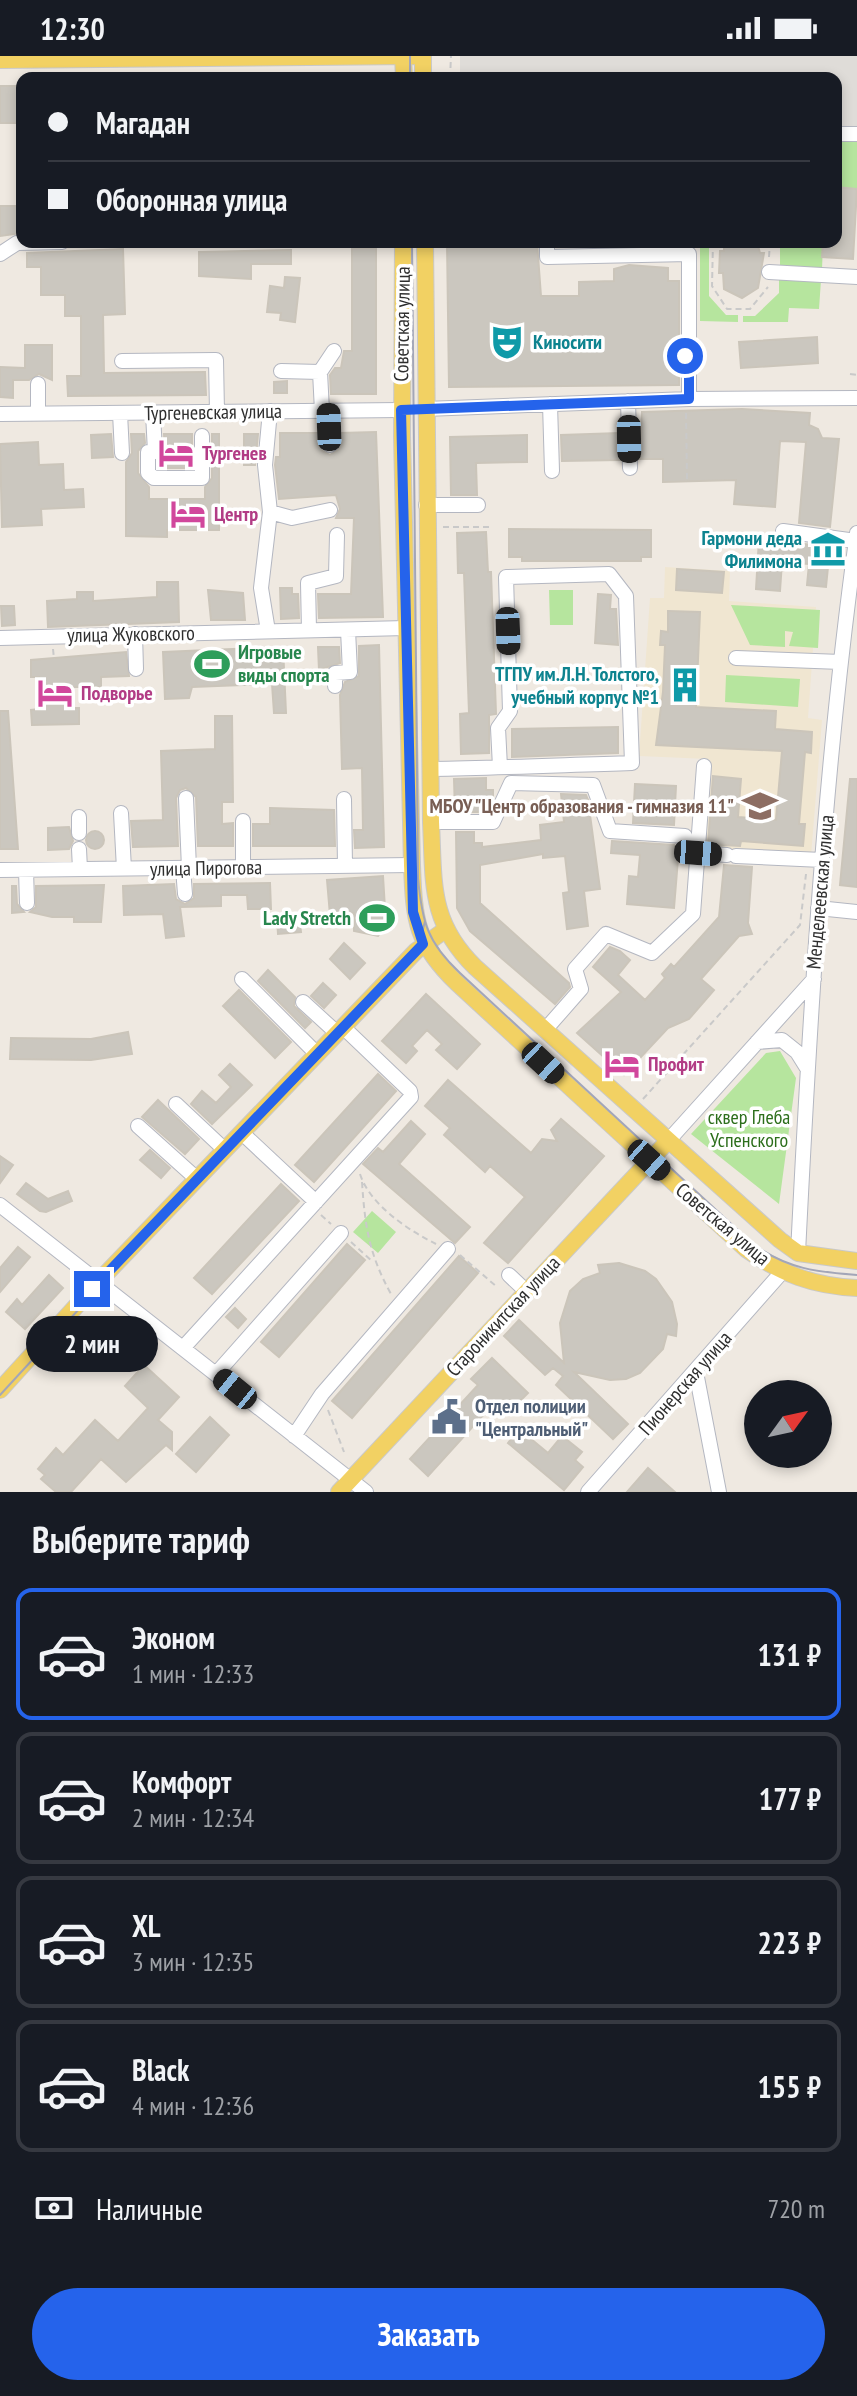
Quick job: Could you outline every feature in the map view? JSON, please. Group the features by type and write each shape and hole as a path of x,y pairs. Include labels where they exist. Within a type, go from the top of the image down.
{"main road":[{"path":"0,60 407,57"},
{"name":"Советская улица","path":"403,248 401,410 413,912 423,944 436,963 746,1249 782,1272 824,1286 857,1288"},
{"name":"Советская улица","path":"425,248 431,822 434,890 445,930 465,958 798,1253 857,1261"},
{"name":"Тургеневская улица","path":"401,410 425,409"},
{"path":"0,1390 99,1281 423,944 445,930"},
{"name":"Староникитская улица","path":"345,1486 668,1141"}],"street":[{"path":"547,248 547,257 689,254 688,403"},
{"path":"769,272 857,277"},
{"path":"330,445 320,372 334,351"},
{"path":"122,361 216,360 209,412 202,435 202,478 154,478 148,473 148,452 155,452 153,413"},
{"path":"281,371 320,372"},
{"path":"38,384 38,414"},
{"name":"Тургеневская улица","path":"425,409 628,401 688,403 857,398"},
{"path":"628,401 630,468"},
{"path":"550,404 552,471"},
{"name":"Тургеневская улица","path":"0,414 401,410"},
{"path":"268,631 261,588 270,512 265,465 270,411"},
{"path":"120,413 122,453"},
{"path":"426,505 478,505"},
{"path":"270,512 292,518 330,510"},
{"path":"783,531 857,538"},
{"path":"309,630 308,583 336,576 337,535"},
{"name":"Менделеевская улица","path":"798,1253 818,908 815,860 857,538"},
{"path":"431,769 500,767 632,763 626,596 609,574 506,577 510,711 498,728 500,767"},
{"name":"улица Жуковского","path":"0,638 406,628"},
{"path":"335,686 335,673 350,672 348,630"},
{"path":"135,634 136,669"},
{"path":"736,658 841,662"},
{"path":"545,1030 581,989 575,969 606,934 652,953 693,914 704,766"},
{"path":"431,822 493,822 511,783 593,785 610,831 685,836 684,852 815,860"},
{"path":"185,894 186,798"},
{"path":"344,799 345,866"},
{"path":"121,813 124,869"},
{"path":"243,821 243,867"},
{"path":"79,849 80,869"},
{"name":"улица Пирогова","path":"0,870 412,865"},
{"path":"26,870 27,908"},
{"path":"818,908 857,912"},
{"path":"242,979 317,1054"},
{"path":"668,1141 814,979"},
{"path":"183,1348 411,1094 340,1030 303,1002"},
{"path":"757,1042 772,1039 790,1045 808,1072"},
{"path":"176,1104 225,1150"},
{"path":"138,1126 197,1179"},
{"path":"242,1133 316,1202"},
{"path":"0,1205 294,1436 345,1486 366,1492"},
{"path":"216,1374 341,1233"},
{"path":"294,1436 322,1394 448,1249"},
{"name":"Пионерская улица","path":"588,1492 782,1272"},
{"path":"509,1275 526,1291"},
{"path":"696,1372 719,1492"}],"path":[{"path":"713,248 712,286 727,309 750,309 768,290 770,248"},
{"path":"850,374 857,375"},
{"path":"687,479 688,403"},
{"path":"443,527 489,527"},
{"path":"642,1099 800,925 815,860"},
{"path":"359,1169 365,1227 373,1262 398,1306"},
{"path":"362,1181 401,1222 456,1251 497,1287"},
{"path":"322,1394 344,1452"}],"shaded area":[{"path":"460,56 857,56 857,137 842,136 842,72 460,72"},
{"path":"665,567 730,571 729,601 816,607 808,718 822,720 811,856 702,850 708,759 639,756 650,598 664,598"}],"green space":[{"path":"842,142 857,142 857,189 842,188"},
{"path":"700,248 709,248 709,296 726,315 738,315 738,322 700,321"},
{"path":"780,248 823,248 822,270 780,268"},
{"path":"779,279 821,280 819,309 789,308 788,322 743,322 743,316 755,316 779,293"},
{"path":"549,590 573,590 573,625 550,625"},
{"path":"731,605 820,610 818,648 789,646 793,632 785,631 785,647 750,645"},
{"path":"726,675 800,679 798,707 725,702"},
{"name":"сквер Глеба Успенского","path":"780,1051 796,1078 779,1204 691,1134 766,1053"},
{"path":"372,1211 396,1232 378,1253 353,1232"}],"building":[{"path":"0,86 16,86 16,123 0,123"},
{"path":"842,188 857,189 853,259 822,257 823,248 842,248"},
{"path":"0,206 16,206 16,234 0,236"},
{"path":"352,248 376,248 376,394 331,394 330,375 335,368 341,368 344,351 352,351"},
{"path":"447,248 537,248 541,296 579,296 579,282 614,281 614,269 629,265 668,268 668,281 679,281 679,385 449,387"},
{"path":"724,248 759,248 760,253 764,253 758,288 742,298 724,289 723,273 719,273 720,251"},
{"path":"123,249 125,314 103,315 104,373 205,372 206,395 68,396 67,376 81,376 81,316 65,316 65,295 41,295 41,267 27,267 27,253"},
{"path":"291,250 291,264 251,264 251,279 199,276 199,252"},
{"path":"285,277 300,278 295,322 280,320 281,313 267,312 270,286 284,288"},
{"path":"817,337 818,363 741,368 739,342"},
{"path":"25,345 52,345 52,380 39,374 29,380 13,380 13,398 0,397 0,367 25,368"},
{"path":"287,381 287,393 274,393 274,382"},
{"path":"742,409 810,413 809,425 818,429 822,438 839,439 830,527 799,523 806,442 780,441 775,507 734,504 736,480 663,482 663,459 640,459 642,412"},
{"path":"376,432 383,617 319,618 318,594 351,594 354,518 336,518 340,509 336,495 279,499 275,465 276,457 280,457 280,433 320,433 321,450 330,455 339,449 340,433"},
{"path":"619,433 620,460 562,461 561,435"},
{"path":"111,434 113,457 92,458 91,435"},
{"path":"131,434 144,434 145,443 138,451 138,473 149,487 149,499 205,499 205,487 212,478 212,434 219,434 219,530 167,530 167,537 126,536 126,462 132,453"},
{"path":"164,434 192,434 192,468 158,468 165,452"},
{"path":"244,434 258,434 255,465 244,465"},
{"path":"527,435 527,462 476,463 477,495 451,495 450,437"},
{"path":"38,442 39,465 63,464 64,490 83,489 84,507 41,509 42,525 2,527 0,444"},
{"path":"509,529 651,530 651,557 641,557 641,561 522,561 522,557 509,557"},
{"path":"486,532 488,572 491,572 496,714 489,715 489,753 461,754 460,714 469,713 464,573 458,573 457,533"},
{"path":"759,539 830,547 826,587 807,585 809,564 782,562 780,591 756,589"},
{"path":"677,569 724,572 722,593 676,590"},
{"path":"157,582 178,582 179,622 48,627 47,601 77,599 77,592 93,592 93,601 157,597"},
{"path":"280,588 292,588 292,594 298,594 299,618 281,619"},
{"path":"208,590 243,593 245,620 211,620"},
{"path":"598,594 611,595 610,609 616,609 618,645 595,643"},
{"path":"1,606 14,606 15,625 2,626"},
{"path":"668,611 700,612 696,707 776,711 775,729 812,732 811,753 805,752 799,824 805,824 803,846 741,841 740,846 708,844 713,776 741,779 738,817 776,820 782,751 656,745 663,692 665,645 660,645 661,631 668,632"},
{"path":"379,645 384,847 355,848 354,830 363,830 362,768 342,769 340,695 345,682 359,676 359,646"},
{"path":"283,647 286,713 274,713 272,684 192,687 189,698 165,699 163,652"},
{"path":"318,647 339,647 340,663 319,670"},
{"name":"Подворье","path":"126,652 129,676 101,677 101,687 70,687 71,708 79,708 79,724 32,725 31,710 40,709 39,677 31,677 31,660"},
{"path":"0,711 8,711 18,849 0,849"},
{"path":"215,716 232,716 233,802 222,802 222,824 233,823 233,846 198,846 196,797 186,788 180,790 176,798 178,846 133,847 131,821 163,820 161,751 215,749"},
{"path":"618,727 618,753 512,757 512,729"},
{"path":"486,778 486,790 493,790 487,812 455,812 454,779"},
{"path":"850,779 857,779 857,887 840,885"},
{"path":"635,784 676,786 674,825 633,823"},
{"path":"561,794 586,795 588,800 600,889 584,891 588,926 567,929 563,893 569,892 565,856 543,858 543,854 480,865 480,903 569,983 570,987 555,1004 470,931 457,908 456,832 474,832 474,843 482,843 482,847 541,840 540,825 564,822"},
{"path":"270,808 334,810 335,846 253,846 253,824 270,824"},
{"path":"69,827 73,841 69,849 48,850 48,828"},
{"path":"95,831 104,840 95,849 86,840"},
{"path":"612,841 674,845 678,859 674,908 627,904 629,876 638,877 640,855 611,853"},
{"path":"724,865 752,867 748,923 752,934 739,936 701,979 714,990 689,1019 668,1028 624,1075 577,1033 621,992 593,967 610,947 620,951 630,960 618,975 645,1000 665,978 662,974 671,964 674,967 719,917"},
{"path":"383,876 386,925 378,936 354,931 354,913 330,915 327,880"},
{"path":"270,883 271,909 248,909 247,895 221,895 221,906 180,907 184,936 166,938 163,914 124,915 123,886 174,884 176,899 185,904 194,898 194,884"},
{"path":"104,885 101,922 74,922 74,917 52,917 30,912 36,907 36,886"},
{"path":"12,886 16,886 17,904 24,912 12,913"},
{"path":"299,916 301,932 278,934 277,918"},
{"path":"344,943 365,963 350,979 330,959"},
{"path":"268,970 295,997 294,1006 311,1022 305,1028 258,981"},
{"path":"323,983 336,995 324,1008 311,996"},
{"path":"239,990 291,1042 275,1058 223,1006"},
{"path":"426,994 480,1044 457,1069 436,1050 442,1044 427,1030 412,1046 417,1051 406,1063 382,1041"},
{"path":"128,1032 132,1054 91,1060 10,1059 11,1038 91,1039"},
{"path":"230,1064 252,1085 212,1124 191,1104 202,1091 216,1103 231,1087 219,1075"},
{"path":"378,1074 396,1091 314,1182 295,1165"},
{"path":"448,1080 531,1153 542,1139 557,1141 551,1130 561,1119 604,1156 508,1263 484,1243 525,1197 490,1166 485,1172 444,1135 450,1128 425,1106"},
{"path":"158,1100 199,1139 185,1154 142,1117"},
{"path":"411,1121 425,1134 399,1164 470,1227 455,1243 363,1164 378,1148 383,1152"},
{"path":"150,1150 170,1168 161,1178 140,1160"},
{"path":"0,1156 13,1165 0,1183"},
{"path":"26,1183 48,1199 68,1191 72,1201 46,1212 40,1211 17,1194"},
{"path":"281,1184 299,1201 212,1294 194,1278"},
{"path":"347,1244 365,1260 279,1357 261,1342"},
{"path":"18,1247 30,1257 0,1292 0,1268"},
{"path":"459,1256 478,1273 352,1418 332,1401"},
{"path":"619,1263 645,1271 656,1279 672,1302 677,1324 676,1336 667,1334 663,1349 640,1373 626,1379 610,1380 574,1372 628,1424 613,1439 556,1385 563,1376 553,1368 545,1375 504,1336 519,1320 564,1363 560,1323 570,1291 583,1279 600,1273 598,1265"},
{"path":"49,1275 63,1288 25,1329 6,1312 17,1299 22,1305"},
{"path":"235,1308 246,1319 238,1328 226,1317"},
{"path":"492,1358 528,1393 507,1414 495,1402 428,1476 410,1459 478,1385 471,1379"},
{"path":"144,1365 179,1397 158,1420 172,1432 172,1450 166,1445 126,1482 101,1459 71,1492 56,1492 41,1479 45,1475 38,1469 56,1448 63,1455 95,1420 118,1441 148,1408 125,1386"},
{"path":"210,1417 229,1435 196,1472 176,1454"},
{"path":"519,1429 548,1453 562,1436 582,1452 575,1460 583,1467 564,1490 508,1443"},
{"path":"648,1468 675,1492 627,1492"}],"tram line":[{"path":"410,56 410,72"},
{"path":"412,248 418,878 428,930 440,951 460,973 754,1245 803,1268 857,1275"},
{"path":"0,1395 114,1271 407,966 419,946 425,921"}],"place":[{"name":"Киносити","path":"507,342"},
{"name":"Тургенев","path":"176,453"},
{"name":"Центр","path":"188,514"},
{"name":"Гармони деда Филимона","path":"828,549"},
{"name":"Игровые виды спорта","path":"212,664"},
{"name":"ТГПУ им.Л.Н. Толстого, учебный корпус №1","path":"685,685"},
{"name":"Подворье","path":"55,693"},
{"name":"МБОУ \"Центр образования - гимназия 11\"","path":"760,806"},
{"name":"Lady Stretch","path":"377,918"},
{"name":"Профит","path":"622,1064"},
{"name":"Отдел полиции \"Центральный\"","path":"449,1417"}],"route":[{"path":"92,1289 423,944 413,912 401,410 689,399 689,356 685,356"}]}
